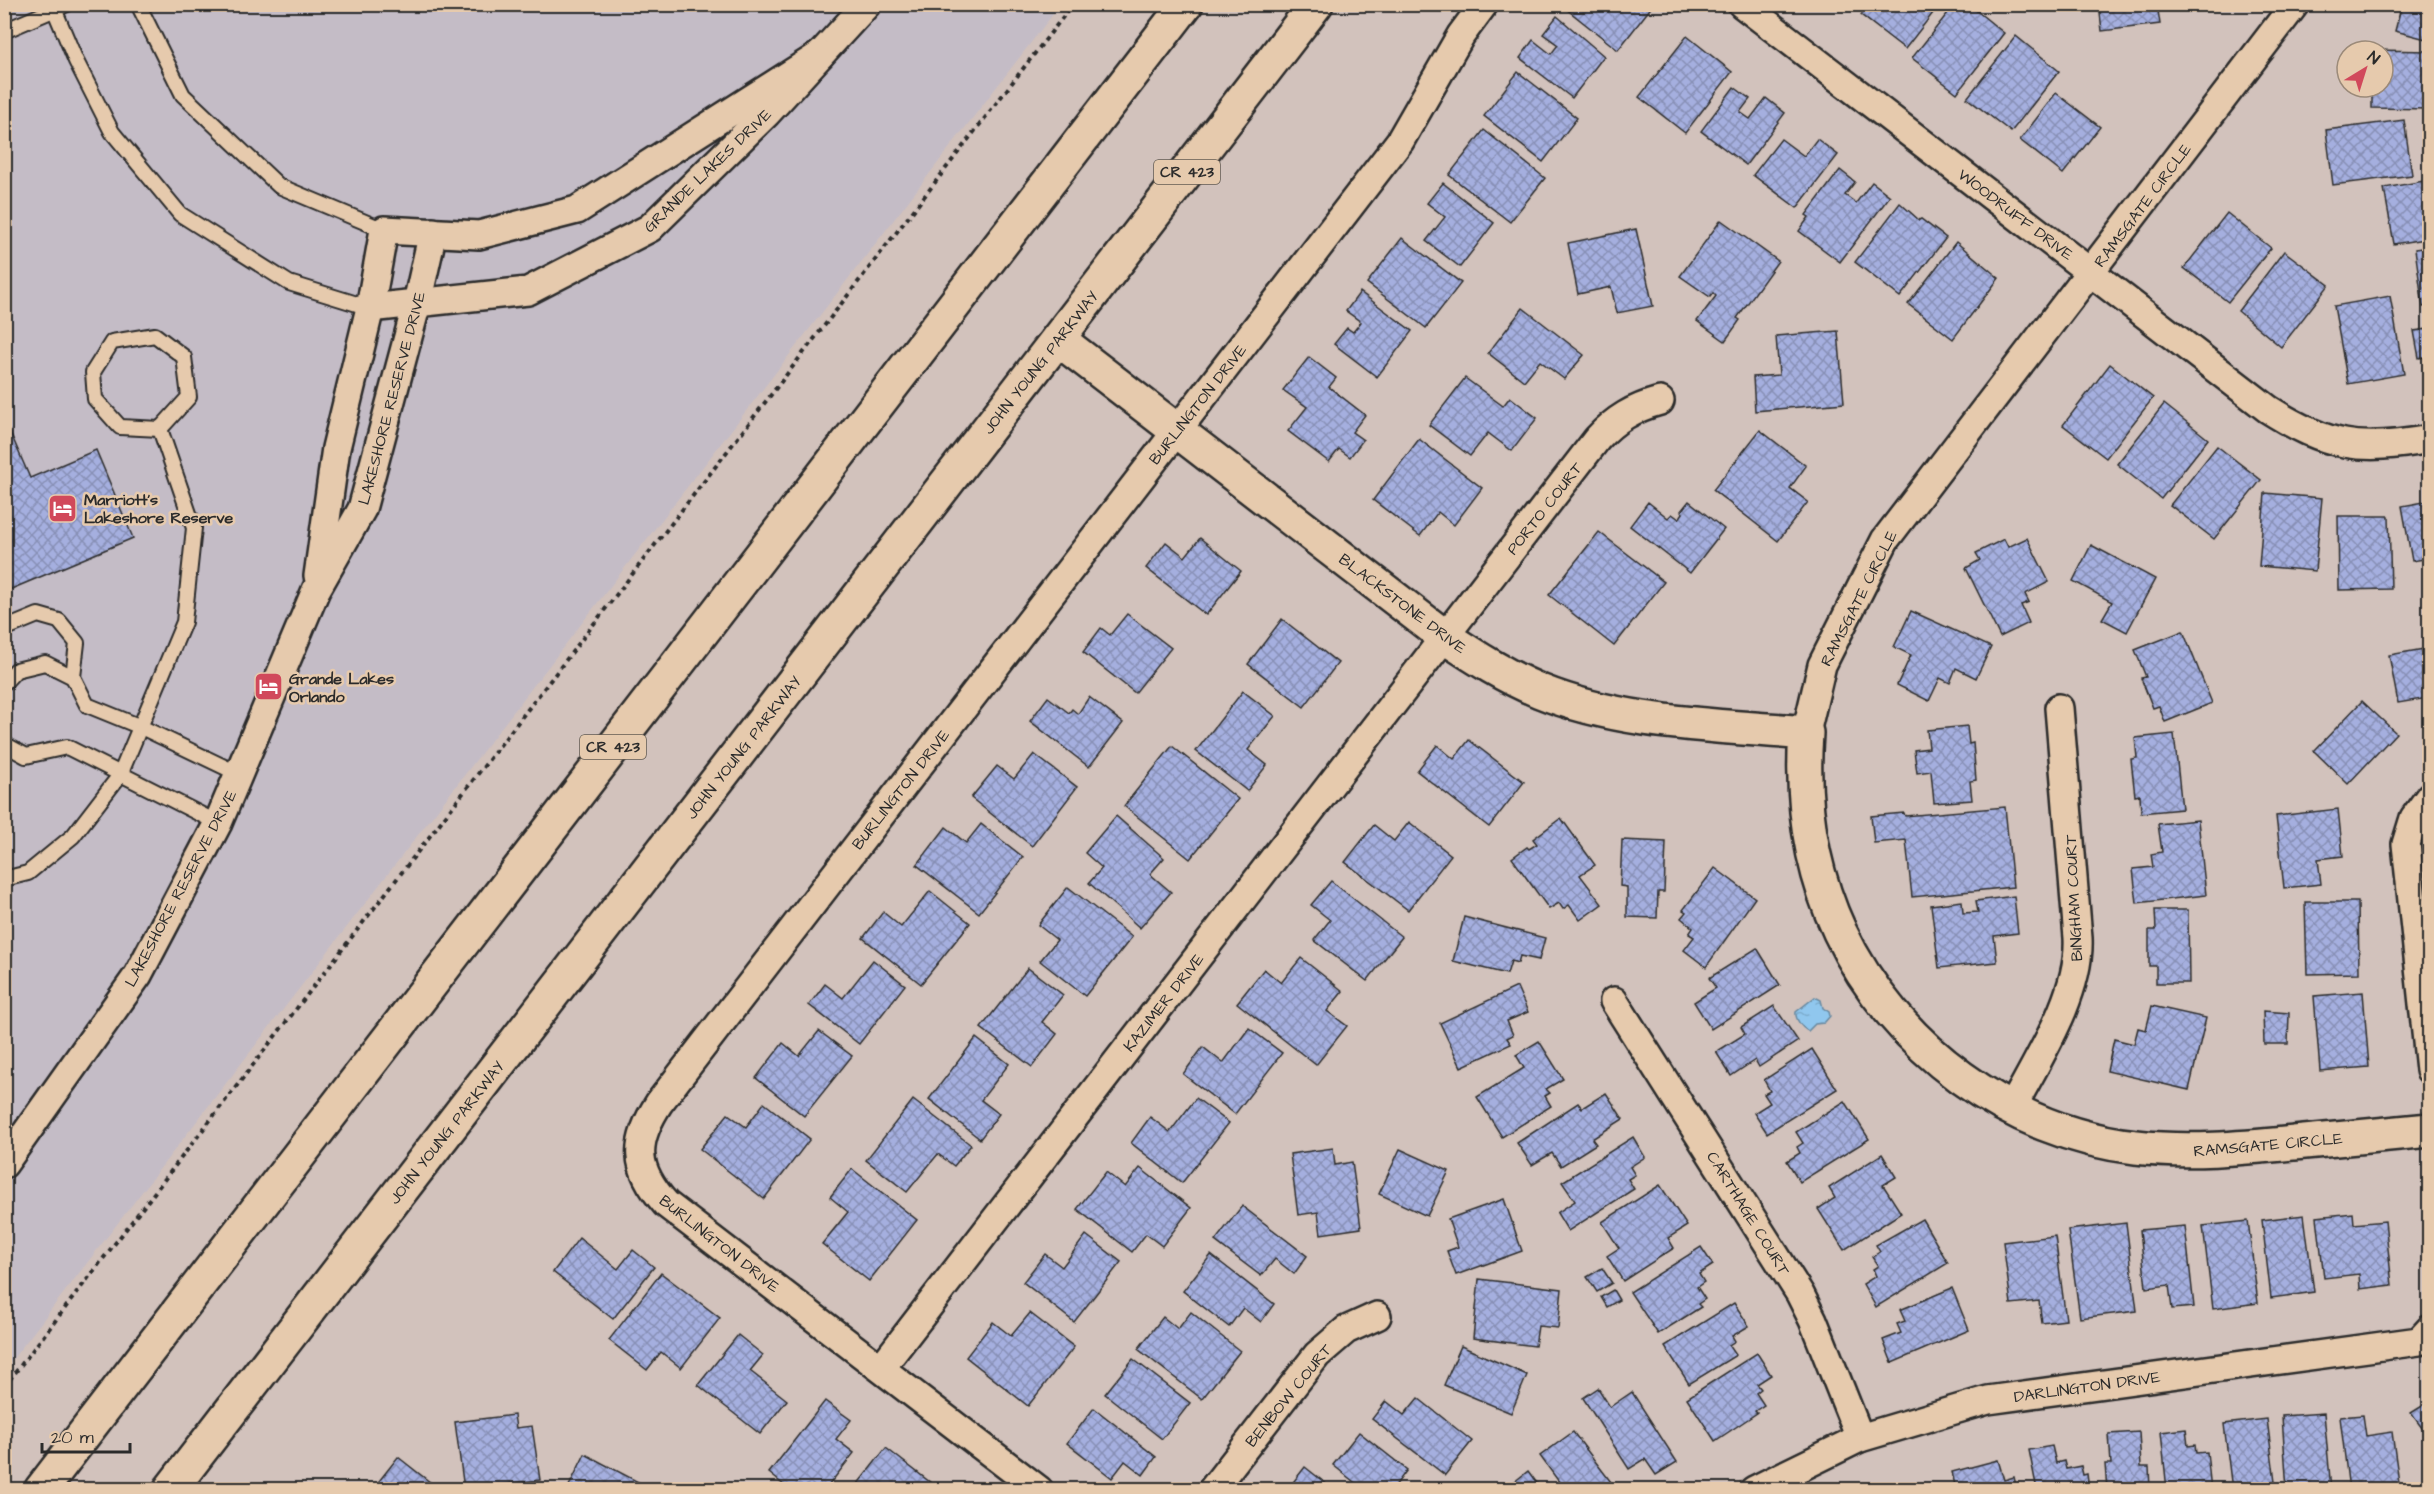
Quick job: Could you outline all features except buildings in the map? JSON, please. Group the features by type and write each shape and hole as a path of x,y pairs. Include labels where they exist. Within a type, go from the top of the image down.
{"main road":[{"name":"CR 423","path":"41,1490 1186,4"},
{"name":"JOHN YOUNG PARKWAY","path":"170,1490 1316,4"},
{"name":"BLACKSTONE DRIVE","path":"1058,339 1445,636 1492,667 1568,701 1598,709 1660,720 1806,733"},
{"name":"RAMSGATE CIRCLE","path":"1806,733 1805,790 1813,846 1829,904 1851,952 1874,989 1916,1037 1961,1078 2011,1110 2058,1130 2108,1143 2185,1151 2210,1151 2430,1130"}],"street":[{"name":"GRANDE LAKES DRIVE","path":"370,308 528,291 650,228 767,113 867,4"},
{"name":"BURLINGTON DRIVE","path":"1038,1490 666,1204 648,1181 643,1170 639,1143 659,1103 1400,141 1461,35 1484,4"},
{"name":"WOODRUFF DRIVE","path":"1742,4 2268,409 2308,432 2338,443 2364,446 2430,439"},
{"name":"RAMSGATE CIRCLE","path":"1806,733 1822,665 1885,540 2295,4"},
{"name":"GRANDE LAKES DRIVE","path":"384,230 479,235 577,210 820,56"},
{"name":"LAKESHORE RESERVE DRIVE","path":"316,590 336,448 370,308 384,230"},
{"name":"LAKESHORE RESERVE DRIVE","path":"4,1164 138,975 218,823 316,590 362,509 417,303 433,232"},
{"name":"PORTO COURT","path":"1445,636 1609,425 1642,406 1660,401"},
{"name":"KAZIMER DRIVE","path":"881,1368 1445,636"},
{"name":"BINGHAM COURT","path":"2011,1110 2067,1000 2077,968 2078,938 2059,708"},
{"path":"2430,796 2414,818 2406,844 2430,1070"},
{"name":"CARTHAGE COURT","path":"1614,1001 1800,1294 1817,1329 1860,1438"},
{"name":"BENBOW COURT","path":"1212,1490 1317,1355 1346,1330 1377,1316"},
{"name":"DARLINGTON DRIVE","path":"1754,1490 1770,1480 1860,1438 1988,1400 2420,1341 2430,1329"}],"lane":[{"path":"138,4 183,94 279,186 384,230"},
{"path":"4,31 58,7 76,62 112,132 180,213 289,283 370,308"},
{"path":"156,335 184,357 189,397 160,429 120,428 95,399 93,372 112,342 156,335"},
{"path":"4,879 28,873 73,836 120,775 184,622 194,528 160,429"},
{"path":"4,629 38,615 59,621 77,643 73,677 87,705 141,727 238,774"},
{"path":"4,683 16,669 45,663 73,677"},
{"path":"4,744 26,756 67,747 218,823"}],"path":[{"path":"4,1388 1073,4"}],"shaded area":[{"name":"Grande Lakes Orlando","path":"5,5 1060,5 5,1369"}],"water":[{"path":"1815,997 1821,1000 1823,1008 1829,1012 1830,1016 1824,1023 1815,1024 1808,1031 1799,1023 1796,1012"}],"place":[{"name":"Marriott's Lakeshore Reserve","path":"63,508"},
{"name":"Grande Lakes Orlando","path":"268,687"}]}
